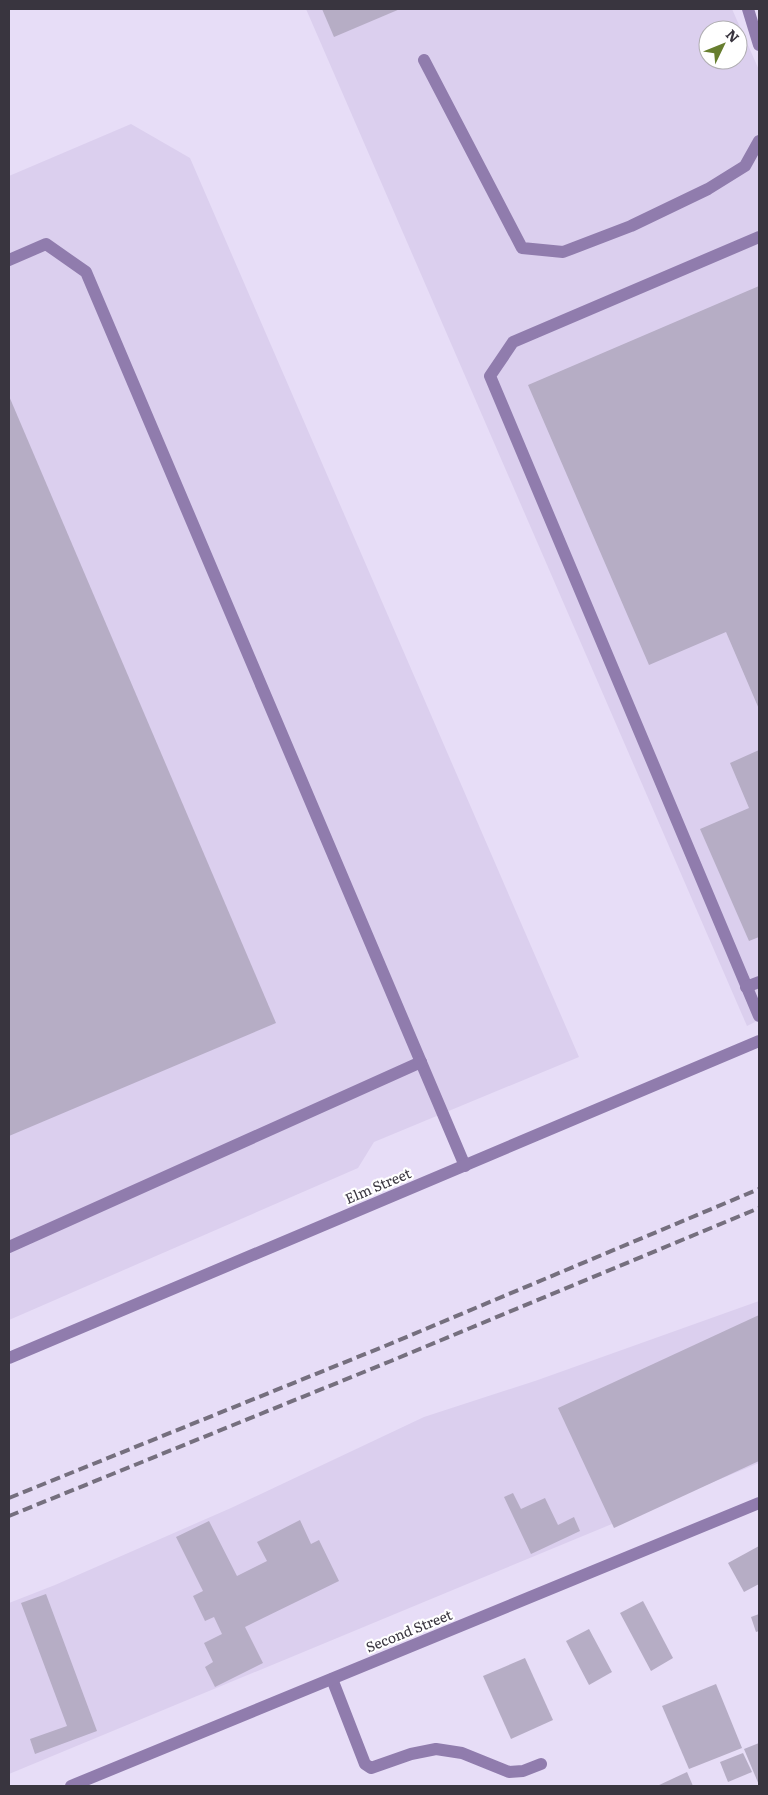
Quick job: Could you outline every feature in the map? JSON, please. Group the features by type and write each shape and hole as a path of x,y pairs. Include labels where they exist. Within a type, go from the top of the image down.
{"street":[{"path":"748,9 759,45"},
{"path":"424,60 522,248 563,252 630,226 708,189 745,166 759,141"},
{"path":"759,237 513,342 490,376 759,1016"},
{"path":"9,260 46,244 86,272 465,1166"},
{"path":"746,987 759,982"},
{"name":"Elm Street","path":"9,1358 759,1041"},
{"path":"9,1247 421,1062"},
{"name":"Second Street","path":"71,1786 759,1503"},
{"path":"332,1679 365,1764 371,1768 411,1754 436,1749 462,1753 509,1772 522,1771 541,1764"}],"shaded area":[{"path":"306,9 732,9 737,20 698,20 698,70 748,70 748,45 759,70 759,1020 747,1026"},
{"path":"131,124 190,158 579,1057 374,1142 358,1168 9,1320 9,176"},
{"path":"759,1301 759,1463 9,1774 9,1603 55,1585 231,1508 424,1417 535,1381"}],"building":[{"path":"322,9 400,9 334,37"},
{"path":"759,286 759,709 726,632 649,665 528,385"},
{"path":"9,396 276,1023 9,1136"},
{"path":"759,750 759,937 749,941 700,829 749,808 730,763"},
{"path":"759,1315 759,1461 614,1528 558,1408"},
{"path":"513,1493 521,1509 545,1498 558,1525 574,1517 580,1531 531,1554 504,1497"},
{"path":"300,1520 311,1544 319,1540 339,1581 245,1627 263,1663 215,1687 205,1667 213,1662 204,1643 222,1634 214,1617 205,1621 193,1596 203,1591 176,1537 209,1521 237,1576 267,1561 257,1542"},
{"path":"759,1546 759,1584 744,1592 728,1563"},
{"path":"46,1594 97,1731 35,1754 30,1739 67,1726 21,1603"},
{"path":"643,1601 673,1658 651,1671 620,1613"},
{"path":"759,1614 759,1631 756,1632 751,1617"},
{"path":"589,1629 612,1672 589,1685 566,1641"},
{"path":"525,1658 553,1720 511,1739 483,1676"},
{"path":"716,1684 742,1748 689,1769 662,1706"},
{"path":"759,1743 759,1785 744,1749"},
{"path":"743,1753 752,1772 728,1782 720,1762"},
{"path":"687,1772 693,1786 657,1786"}],"railway":[{"path":"9,1498 385,1346 759,1189"},
{"path":"9,1516 391,1361 759,1208"}]}
